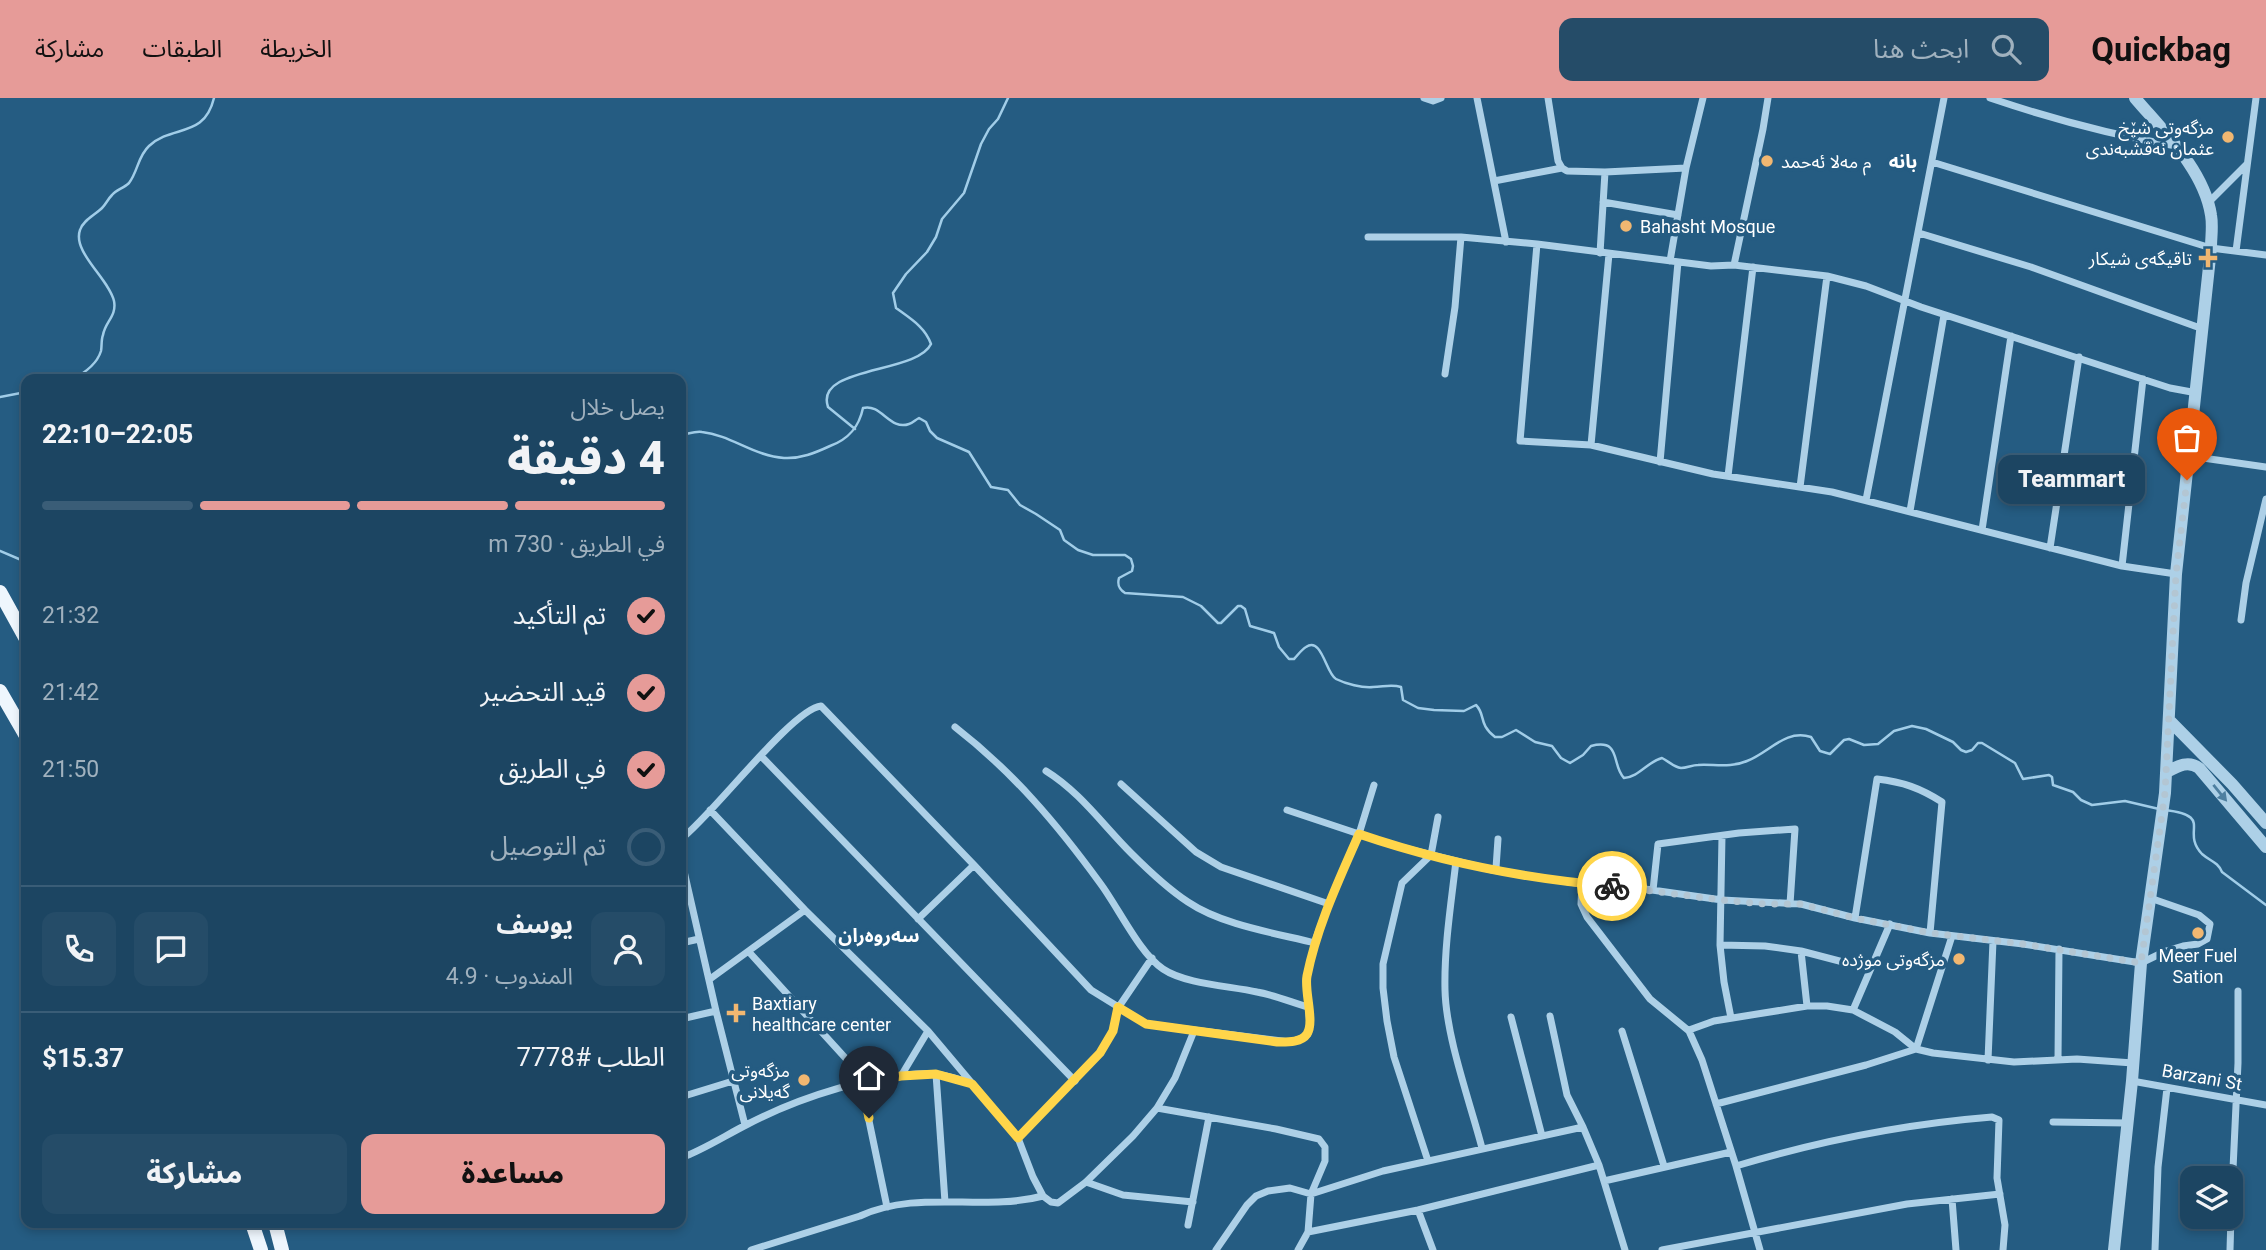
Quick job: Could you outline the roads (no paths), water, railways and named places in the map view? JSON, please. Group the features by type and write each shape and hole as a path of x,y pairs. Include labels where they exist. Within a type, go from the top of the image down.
{"main road":[{"path":"1,595 21,630"},
{"path":"0,691 21,727"},
{"path":"254,1228 261,1250"},
{"path":"276,1228 282,1250"}],"street":[{"path":"1424,98 1433,101 1441,98"},
{"path":"1478,98 1506,242"},
{"path":"1548,98 1555,147 1562,168"},
{"path":"1660,462 1678,215 1703,98"},
{"path":"1734,265 1768,98"},
{"path":"1866,500 1944,98"},
{"path":"1990,98 2114,135 2176,146"},
{"path":"2114,1250 2141,963 2167,772 2176,574 2204,329 2212,216 2198,178 2176,146 2135,98"},
{"path":"2236,251 2255,102 2248,98"},
{"path":"1932,162 2211,248 2266,255"},
{"path":"2208,203 2246,164"},
{"path":"1494,181 1562,168 1567,171 1605,172 1686,168"},
{"path":"1600,253 1605,172"},
{"path":"1603,202 1678,215"},
{"path":"1919,233 2031,267 2204,329"},
{"path":"1368,237 1461,237 1674,262 1734,265 1827,276 1866,286 2011,337 2197,394"},
{"path":"1445,374 1455,307 1461,237"},
{"path":"1537,244 1520,440 1591,445 1728,477 1866,500 2122,566 2176,574"},
{"path":"1591,445 1609,254"},
{"path":"1728,477 1754,267"},
{"path":"1800,487 1827,276"},
{"path":"1910,511 1944,315"},
{"path":"1982,530 2011,337"},
{"path":"2050,548 2078,357"},
{"path":"2122,566 2143,379"},
{"path":"2189,456 2266,467"},
{"path":"2241,620 2246,583 2266,499"},
{"path":"686,835 795,722 816,706 821,706 1091,990 1146,1024 1290,1042 1308,1034 1310,1026 1306,979 1315,943 1359,834 1374,785"},
{"path":"2169,720 2266,847"},
{"path":"955,727 988,753 1022,786 1062,832 1152,958 1163,969 1185,980 1260,992 1308,1007"},
{"path":"761,756 1075,1081"},
{"path":"2167,772 2185,764 2203,763 2266,823"},
{"path":"1046,771 1062,780 1131,853 1188,902 1261,930 1315,943"},
{"path":"1855,918 1877,779 1898,781 1915,786 1942,802 1930,933"},
{"path":"1121,784 1195,852 1221,867 1329,904"},
{"path":"710,810 805,910 928,1031 1018,1138 1033,1177 1043,1196 1051,1202 1058,1203 1086,1182 1157,1108 1175,1078 1195,1031"},
{"path":"1287,810 1359,834 1492,870 1582,884 1822,908 1855,918 1930,933 2059,949 2141,963 2207,939 2210,924 2199,915 2150,898"},
{"path":"1428,1161 1394,1057 1383,988 1384,964 1402,883 1431,855 1438,817"},
{"path":"1654,890 1658,844 1795,829 1790,904"},
{"path":"1722,836 1720,945 1731,1018"},
{"path":"1492,870 1496,867 1498,839"},
{"path":"1456,861 1445,992 1453,1039 1482,1148"},
{"path":"918,919 974,865"},
{"path":"1582,884 1581,904 1587,917 1650,999 1689,1030 1702,1060 1760,1250"},
{"path":"686,885 745,1125"},
{"path":"710,979 805,910"},
{"path":"1853,1010 1890,924"},
{"path":"1916,1049 1952,936"},
{"path":"686,942 699,939"},
{"path":"1987,1060 1993,941"},
{"path":"1720,945 1765,946 1801,951 1870,969"},
{"path":"2058,1060 2059,949"},
{"path":"1801,951 1807,1006"},
{"path":"749,952 859,1073 887,1207"},
{"path":"1018,1138 1100,1053 1113,1031 1118,1007 1152,958"},
{"path":"2233,1166 2238,1063 2238,991"},
{"path":"1689,1030 1731,1018 1807,1006 1828,1006 1853,1010 1895,1032 1916,1049 1933,1054 2014,1062 2077,1059 2133,1063"},
{"path":"686,1018 716,1011"},
{"path":"1550,1016 1567,1095 1599,1165 1625,1250"},
{"path":"1511,1017 1542,1136"},
{"path":"901,1076 928,1031"},
{"path":"1622,1031 1664,1166"},
{"path":"1716,1104 1866,1065 1916,1049"},
{"path":"686,1156 783,1107 823,1092 901,1076 936,1074 972,1084"},
{"path":"936,1074 945,1202"},
{"path":"686,1095 733,1081"},
{"name":"Barzani St","path":"2132,1081 2266,1105"},
{"path":"2155,1250 2158,1167 2167,1088"},
{"path":"1157,1108 1319,1139 1325,1147 1325,1161 1311,1194 1308,1231 1298,1250"},
{"path":"1188,1225 1209,1117"},
{"path":"1736,1166 1802,1146 1898,1129 1992,1117 1999,1120 1997,1178 2004,1225 2003,1250"},
{"path":"2053,1122 2128,1123"},
{"path":"1216,1250 1247,1205 1256,1196 1268,1191 1290,1188 1311,1194 1383,1171 1583,1127"},
{"path":"1604,1181 1731,1152"},
{"path":"1308,1231 1418,1210 1599,1165"},
{"path":"1086,1182 1124,1195 1193,1202"},
{"path":"1662,1250 1906,1204 2000,1194"},
{"path":"751,1250 901,1204 1008,1202 1043,1196"},
{"path":"1952,1199 1956,1250"},
{"path":"1418,1210 1433,1250"},
{"path":"2230,1250 2231,1229"}],"waterway":[{"path":"81,374 99,356 114,301 81,247 80,230 86,220 102,208 114,193 129,183 142,154 149,146 158,139 203,120 214,98"},
{"path":"855,429 828,407 828,394 836,384 907,361 922,354 931,344 921,328 896,308 893,293 906,274 927,252 942,219 964,193 981,144 1008,98"},
{"path":"0,397 21,393"},
{"path":"686,434 713,434 763,454 790,458 813,453 843,440 856,427 863,408 875,409 896,424 910,424 919,418 926,422 937,438 969,452 991,487 1008,490 1020,505 1060,530 1064,540 1078,550 1093,555 1125,555 1131,559 1132,571 1118,580 1119,587 1125,593 1183,597 1201,606 1218,623 1241,606 1245,609 1250,626 1274,633 1279,647 1289,659 1294,659 1304,648 1311,645 1320,651 1332,676 1344,682 1364,687 1401,687 1403,700 1418,708 1464,711 1476,705 1486,728 1495,737 1502,737 1516,730 1535,742 1552,746 1561,758 1570,763 1591,746 1607,746 1612,749 1624,778 1662,758 1681,768 1741,763 1793,736 1811,737 1820,751 1830,754 1844,740 1849,739 1864,745 1878,744 1894,731 1912,726 1926,729 1953,742 1966,752 1982,743 2015,763 2023,779 2049,775 2053,785 2073,792 2092,805 2125,801 2159,809"},
{"path":"0,551 21,560"},
{"path":"2165,810 2189,816 2193,820 2196,846 2202,854 2266,905"}],"place":[{"name":"مزگەوتی شێخ عثمان نەقشبەندی","path":"2228,137"},
{"name":"م مەلا ئەحمد","path":"1767,161"},
{"name":"Bahasht Mosque","path":"1626,226"},
{"name":"تاقیگەی شیکار","path":"2208,258"},
{"name":"Teammart","path":"2187,480"},
{"name":"Meer Fuel Sation","path":"2198,933"},
{"name":"مزگەوتی موژدە","path":"1959,959"},
{"name":"Baxtiary healthcare center","path":"736,1013"},
{"name":"مزگەوتی گەیلانی","path":"804,1080"}],"district":[{"name":"بانە","path":"1903,161"},
{"name":"سەروەران","path":"879,935"}]}
